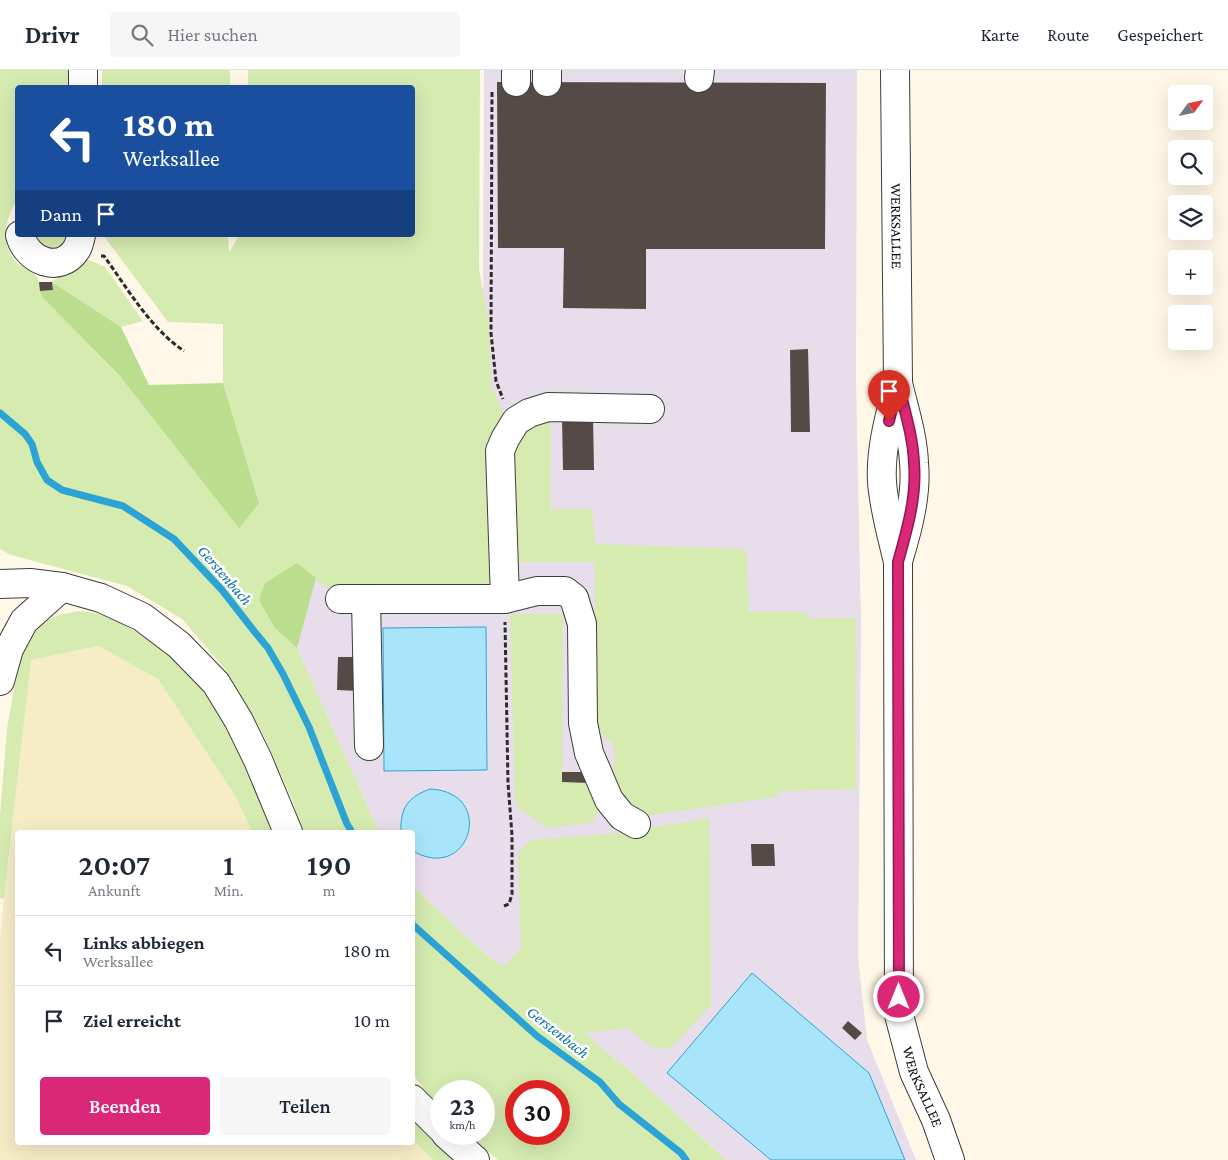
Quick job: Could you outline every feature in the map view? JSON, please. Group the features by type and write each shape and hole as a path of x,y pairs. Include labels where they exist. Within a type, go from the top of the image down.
{"street":[{"path":"83,70 83,85"},
{"name":"WERKSALLEE","path":"895,70 898,383 886,434 882,459 882,482 889,525 898,562 899,1015 914,1072 936,1120 950,1160"},
{"path":"21,237 32,256 47,263 66,260 79,242"},
{"path":"504,599 500,451 505,438 516,422 529,413 548,407 650,409"},
{"path":"0,584 30,583 62,587 101,598 142,617 179,645 216,683 243,729 287,830"},
{"path":"0,681 9,649 24,621 62,587"},
{"path":"369,746 353,599 504,599 537,592 565,591 574,598 582,624 583,723 589,753 609,800 622,816 636,824"},
{"path":"415,1102 430,1117"},
{"path":"458,1145 475,1160"}],"path":[{"path":"508,80 492,333 496,381 500,395 516,422"},
{"path":"79,242 104,256 154,324 169,341 184,351"},
{"path":"504,599 508,783 512,835 512,894 509,904 504,906"}],"shaded area":[{"path":"484,70 857,70 856,379 861,622 858,957 867,1040 916,1160 726,1160 631,1072 470,941 415,888 415,830 378,830 297,648 275,628 259,600 265,583 314,536 482,536"},
{"path":"98,646 158,679 236,797 251,830 15,830 15,1145 415,1145 415,1142 433,1160 0,1160 0,935 31,660"}],"green space":[{"path":"0,70 70,70 69,85 15,85 15,204 6,230 7,246 10,253 17,263 30,270 36,276 43,298 120,376 259,503 223,383 223,324 168,322 104,237 228,237 229,253 238,237 415,237 415,85 248,85 248,70 480,70 479,269 488,318 492,387 505,415 493,582 476,592 327,588 297,563 275,628 297,648 378,830 302,830 291,797 260,728 226,670 182,619 127,586 11,555 0,549"},
{"path":"102,70 230,70 230,85 102,85"},
{"path":"30,237 70,237 67,243 51,254"},
{"path":"84,258 105,267 143,321 121,327 52,282"},
{"path":"52,282 121,327 149,385 223,383 259,503 239,528 120,376 43,298 40,291 53,290"},
{"path":"551,412 550,509 592,509 595,544 746,549 749,612 801,612 812,618 856,618 856,789 780,791 776,797 645,816 622,807 612,775 615,758 613,744 594,727 595,562 513,562 509,520 515,433"},
{"path":"297,563 316,578 297,648 275,628 259,600 265,583"},
{"path":"79,611 103,615 131,629 169,655 207,695 228,725 252,775 274,830 251,830 236,797 158,679 98,646 31,660 4,899 0,898 0,815 7,729 20,654 32,632 48,620 59,615"},
{"path":"510,614 563,614 562,782 589,783 594,774 599,810 591,823 547,828 518,807 515,799"},
{"path":"709,818 711,1005 670,1049 652,1047 628,1028 584,1033 631,1072 726,1160 498,1160 481,1145 495,1145 495,1080 430,1080 430,1098 415,1077 415,888 470,941 502,967 521,949 518,852 532,840 619,833"},
{"path":"415,1115 430,1130 430,1145 445,1145 460,1160 433,1160 415,1142"}],"water":[{"path":"486,627 487,770 384,771 383,628"},
{"path":"430,789 451,794 464,805 469,819 468,834 461,847 449,856 433,858 415,852 415,830 401,830 402,816 407,804 422,792"},
{"path":"752,973 869,1073 905,1160 771,1160 667,1073"}],"building":[{"path":"497,82 826,83 825,249 646,249 646,309 563,308 564,248 498,248"},
{"path":"39,282 52,282 53,290 40,291"},
{"path":"808,349 810,432 791,432 790,350"},
{"path":"562,417 593,417 594,470 563,470"},
{"path":"338,657 359,657 359,691 337,690"},
{"path":"562,772 590,772 589,783 562,782"},
{"path":"751,844 774,844 775,866 752,866"},
{"path":"848,1021 862,1033 855,1040 842,1028"}],"waterway":[{"name":"Gerstenbach","path":"0,413 25,434 32,444 37,462 47,480 62,490 123,506 174,539 222,590 268,648 283,674 309,727 351,830"},
{"name":"Gerstenbach","path":"415,927 537,1036 600,1082 619,1104 681,1153 686,1160"}],"route":[{"path":"889,421 898,383 907,420 914,463 914,486 910,511 898,562 899,997"}]}
